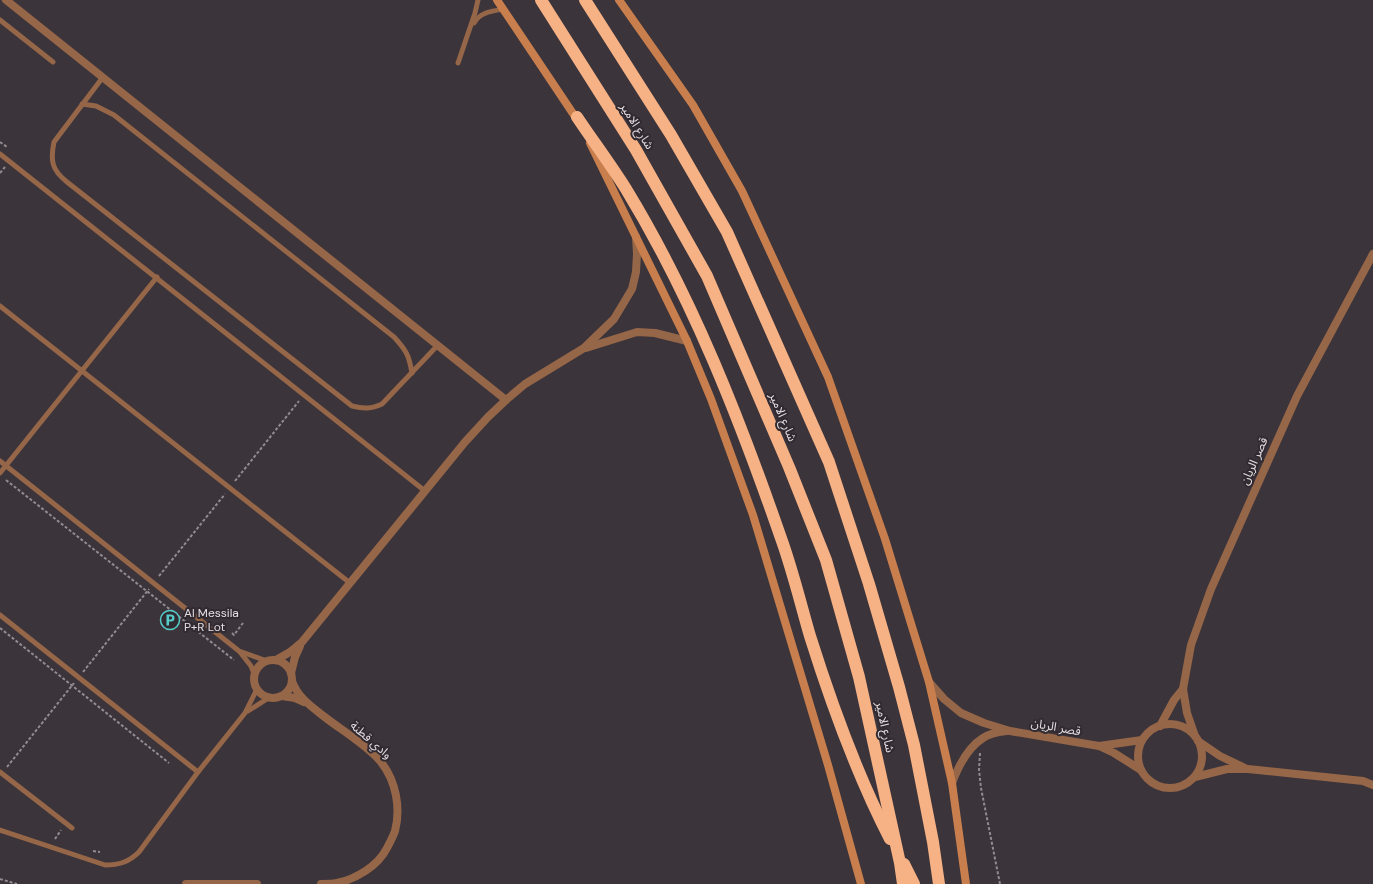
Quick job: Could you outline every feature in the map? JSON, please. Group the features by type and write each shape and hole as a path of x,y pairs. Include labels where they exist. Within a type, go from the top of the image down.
{"highway":[{"name":"شارع الامير","path":"541,0 636,150 707,276 789,467 826,560 860,678 900,863 903,884"},
{"name":"شارع الامير","path":"585,0 670,135 726,232 829,462 869,584 899,687 914,745 933,842 939,884"},
{"path":"577,117 626,189 661,252 700,330 733,407 783,543 810,637 838,723 865,786 914,884"}],"main road":[{"path":"497,0 577,117 687,341 711,399 753,515 828,765 861,884"},
{"path":"619,0 693,105 742,191 828,377 885,539 929,682 952,783 966,884"}],"street":[{"path":"6,0 506,400"},
{"path":"302,642 295,657 291,687 287,692 282,696 270,698 261,693 257,689 254,680 259,667 267,661 276,660 290,652 302,642 425,490 488,417 525,384 584,348 614,319 632,289 638,254 636,236"},
{"name":"قصر الريان","path":"1196,739 1187,713 1183,689 1191,645 1211,588 1297,396 1373,254"},
{"path":"584,348 637,332 655,333 687,341"},
{"path":"276,660 283,663 288,668 292,677"},
{"name":"وادي قطنة","path":"292,677 298,693 307,704"},
{"name":"قصر الريان","path":"929,682 944,699 961,713 984,723 1010,731 1099,746 1114,753 1141,770"},
{"name":"قصر الريان","path":"1160,726 1174,700 1183,689"},
{"name":"وادي قطنة","path":"282,696 294,698 307,704 363,746 380,761 388,772 396,792 398,812 395,832 386,850 373,866 356,877 336,884 321,884"},
{"path":"1196,739 1201,750 1202,760 1200,769 1195,777 1187,784 1177,788 1166,788 1156,785 1147,779 1141,770 1138,760 1138,750 1142,740 1150,731 1160,726 1173,725 1185,728 1196,739 1220,756 1248,769"},
{"name":"قصر الريان","path":"952,783 959,766 974,745 984,737 1010,731"},
{"name":"قصر الريان","path":"1099,746 1142,740"},
{"path":"1195,777 1226,769 1248,769 1363,781 1373,784"},
{"path":"186,884 257,884"}],"lane":[{"path":"458,63 475,14 478,0"},
{"path":"468,32 476,19 489,11 504,9"},
{"path":"0,20 53,62"},
{"path":"103,77 54,142 51,153 53,164 58,174 67,182 352,406 372,408 382,404 438,345"},
{"path":"82,104 96,106 114,115 394,337 404,347 410,358 412,372"},
{"path":"0,154 425,490"},
{"path":"0,473 157,277"},
{"path":"0,306 350,583"},
{"path":"0,461 239,651 251,666 255,676"},
{"path":"0,615 198,772"},
{"path":"239,651 267,661"},
{"path":"246,713 257,689"},
{"path":"0,830 105,865 115,865 132,859 139,852 198,772 246,713 257,704 270,698"},
{"path":"0,772 72,828"}],"path":[{"path":"0,173 5,168"},
{"path":"6,480 238,663"},
{"path":"0,628 169,763"},
{"path":"984,737 979,770 1000,884"},
{"path":"0,878 17,884"}],"place":[{"name":"Al Messila P+R Lot","path":"170,620"}]}
